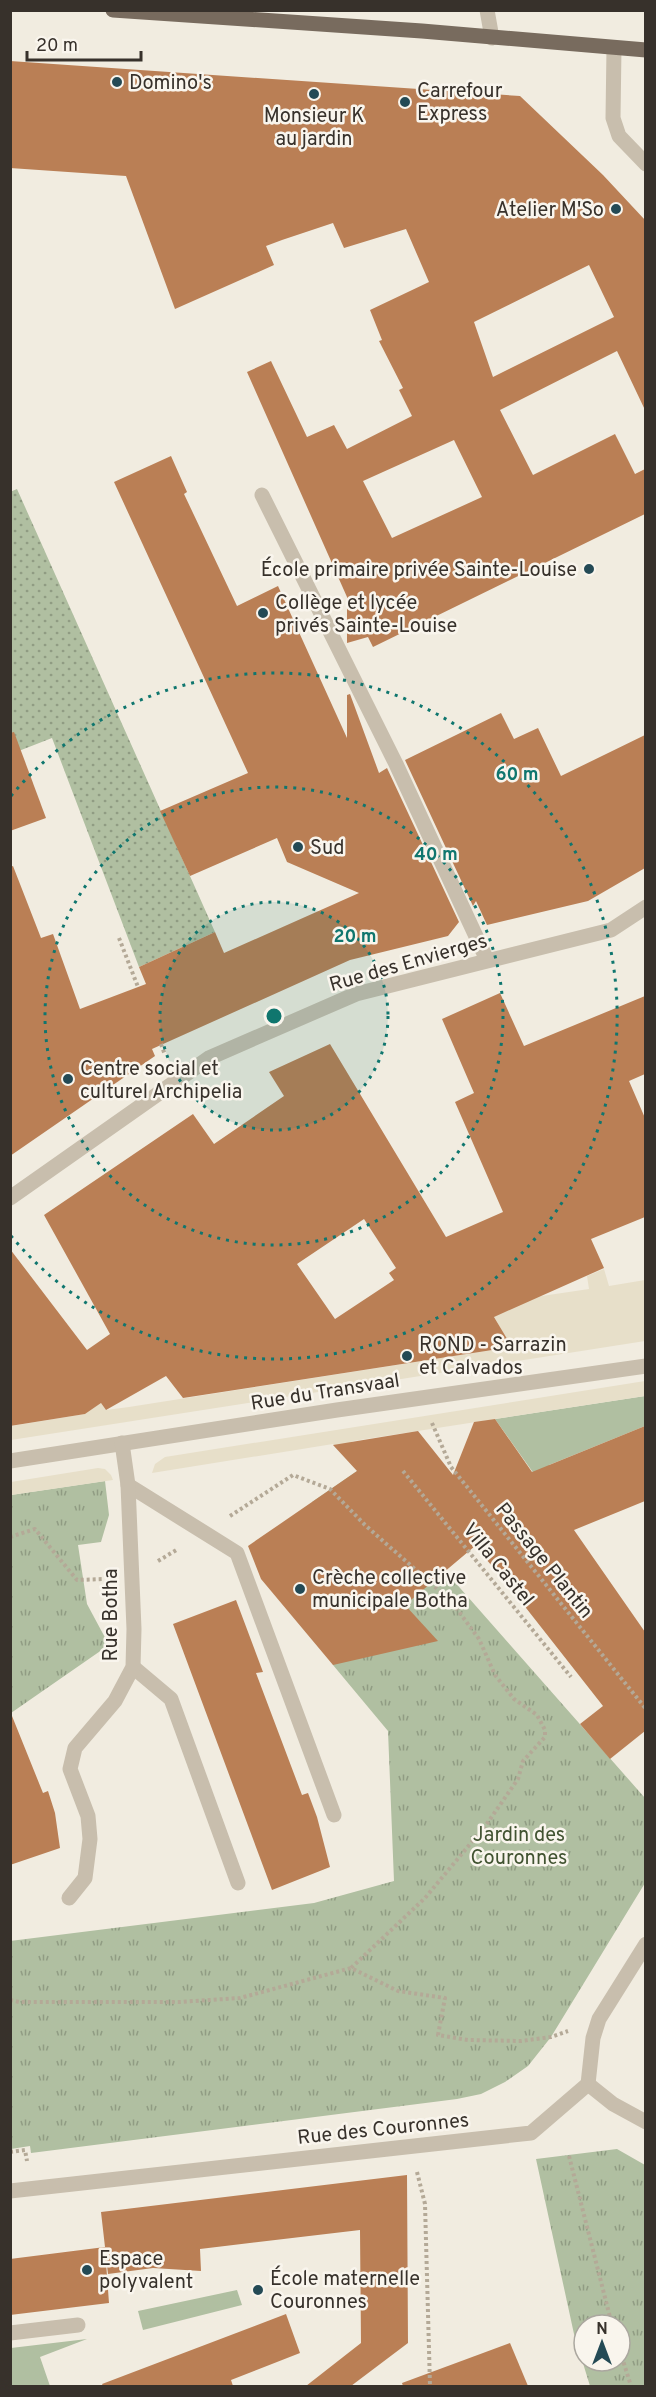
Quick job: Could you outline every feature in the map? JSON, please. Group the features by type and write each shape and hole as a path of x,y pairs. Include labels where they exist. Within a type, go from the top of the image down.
{"main road":[{"path":"113,10 422,31 645,50"}],"street":[{"path":"487,10 492,38"},
{"path":"614,48 613,118 619,136 645,164"},
{"path":"262,495 396,764 488,960"},
{"name":"Rue des Envierges","path":"11,1195 210,1058 356,994 611,930 645,907"},
{"name":"Rue du Transvaal","path":"10,1461 337,1410 645,1366"},
{"name":"Rue Botha","path":"69,1898 85,1878 90,1839 88,1816 70,1769 75,1748 115,1701 133,1667 128,1485 122,1443"},
{"path":"128,1485 237,1553 334,1815"},
{"path":"133,1667 171,1699 238,1883"},
{"path":"645,1944 599,2019 593,2038 588,2084 613,2104 645,2122"},
{"name":"Rue des Couronnes","path":"10,2191 531,2133 588,2084"},
{"path":"10,2333 78,2325"}],"path":[{"path":"119,938 138,987"},
{"name":"Passage Plantin","path":"432,1422 451,1467 645,1709"},
{"name":"Villa Castel","path":"403,1471 571,1677"},
{"path":"10,1537 35,1528 77,1580 132,1577 206,1532 292,1474 330,1489 365,1525 451,1601 479,1639 495,1675 514,1700 537,1715 545,1730 545,1737 523,1761 518,1779 486,1825 425,1898 351,1968 240,1998 179,2002 19,2002 10,2000"},
{"path":"351,1968 398,1991 445,1998 438,2035 468,2040 521,2041 551,2037"},
{"path":"10,2152 26,2150 27,2161"},
{"path":"569,2156 609,2313"},
{"path":"416,2164 425,2204 430,2386"}],"green space":[{"path":"17,489 215,932 139,967 52,738 11,754 10,492"},
{"path":"645,1396 645,1426 549,1465 574,1530 495,1419"},
{"name":"Jardin des Couronnes","path":"357,1471 645,1798 645,1883 551,2037 528,2066 505,2082 481,2094 457,2099 31,2153 30,2146 11,2149 10,1941 314,1903 394,1881 388,1731 333,1665 312,1502"},
{"path":"105,1481 109,1515 101,1542 78,1545 87,1604 109,1645 11,1713 11,1495"},
{"path":"617,2149 645,2165 645,2386 590,2386 586,2373 632,2373 632,2313 572,2313 572,2325 536,2159"},
{"path":"237,2290 242,2305 143,2330 138,2311"},
{"path":"87,2339 40,2357 50,2386 11,2386 11,2348"}],"shaded area":[{"path":"604,1269 609,1286 645,1280 645,1341 11,1440 11,1426 85,1414 101,1403 106,1410 129,1407 511,1347 487,1304 589,1289 587,1276"},
{"path":"645,1381 645,1396 353,1441 338,1450 333,1444 152,1473 155,1464 165,1457"},
{"path":"98,1468 105,1469 113,1480 11,1495 11,1482"}],"building":[{"path":"10,61 520,96 603,175 645,220 645,410 617,351 500,410 533,475 615,434 635,474 645,469 645,514 373,647 368,637 347,643 347,597 247,372 271,361 307,437 334,425 347,449 412,416 399,390 403,388 379,341 382,340 370,310 429,282 406,229 344,248 333,223 282,240 266,246 274,265 175,309 126,176 10,168","holes":["589,265 614,317 493,377 474,322","454,440 482,497 392,538 363,481"]},
{"path":"171,456 187,492 184,494 237,606 278,586 347,738 347,695 350,694 379,773 387,768 459,922 448,936 350,960 152,1049 155,1056 10,1156 10,867 13,866 41,938 53,934 80,1009 146,984 139,967 215,932 224,953 359,893 287,862 277,838 190,876 160,811 248,773 114,482"},
{"path":"501,713 514,739 538,728 561,776 645,735 645,868 588,901 487,925 476,901 473,906 405,760"},
{"path":"14,732 46,818 10,831 10,733"},
{"path":"500,993 524,1046 645,996 645,1074 629,1081 645,1118 645,1217 591,1239 604,1268 494,1317 512,1347 183,1398 166,1376 106,1410 101,1403 85,1414 10,1426 10,1249 87,1350 110,1334 44,1215 193,1114 214,1144 284,1096 269,1072 330,1044 446,1237 503,1212 455,1102 474,1093 442,1019","holes":["364,1219 396,1268 389,1273 394,1280 335,1319 297,1264"]},
{"path":"495,1419 532,1472 645,1426 645,1501 574,1530 645,1632 645,1731 610,1759 580,1724 603,1706 475,1546 405,1605 438,1641 333,1665 261,1579 248,1546 357,1471 333,1445 418,1431 453,1475 474,1422"},
{"path":"236,1600 263,1672 256,1673 302,1795 308,1793 330,1867 272,1890 173,1624"},
{"path":"12,1716 43,1793 48,1791 55,1813 60,1848 10,1865 10,1717"},
{"path":"407,2175 408,2343 351,2386 306,2386 361,2343 360,2230 200,2249 201,2271 153,2268 108,2274 105,2249 109,2303 10,2315 10,2259 105,2247 101,2212"},
{"path":"286,2314 300,2353 231,2380 233,2386 103,2386 102,2384"},
{"path":"510,2343 528,2386 403,2386 402,2383"}],"place":[{"name":"Domino's","path":"117,82"},
{"name":"Monsieur K au jardin","path":"314,94"},
{"name":"Carrefour Express","path":"405,102"},
{"name":"Atelier M'So","path":"616,209"},
{"name":"École primaire privée Sainte-Louise","path":"589,569"},
{"name":"Collège et lycée privés Sainte-Louise","path":"263,613"},
{"name":"Sud","path":"298,847"},
{"name":"Centre social et culturel Archipelia","path":"68,1079"},
{"name":"ROND - Sarrazin et Calvados","path":"407,1356"},
{"name":"Crèche collective municipale Botha","path":"300,1589"},
{"name":"Espace polyvalent","path":"87,2270"},
{"name":"École maternelle Couronnes","path":"258,2290"}]}
